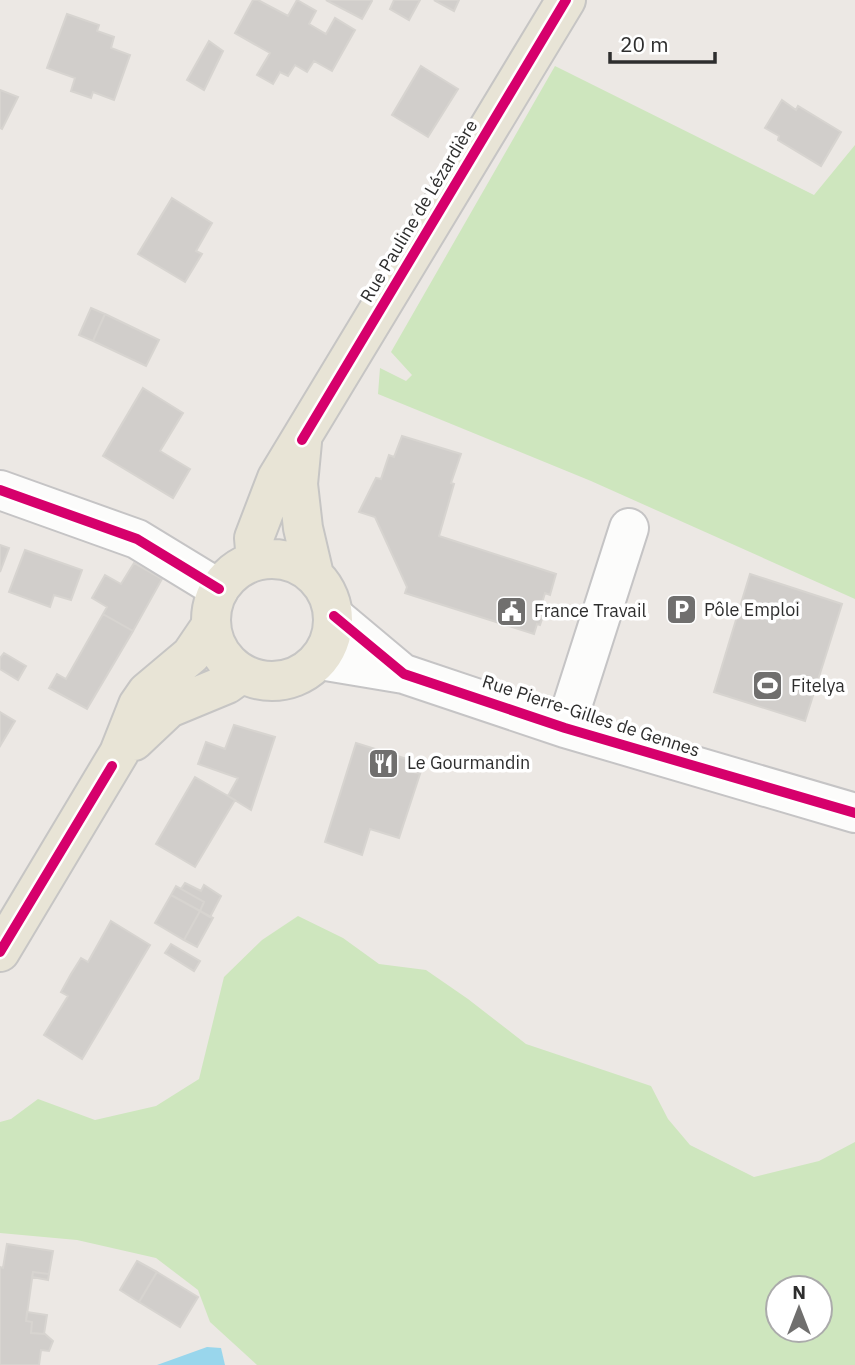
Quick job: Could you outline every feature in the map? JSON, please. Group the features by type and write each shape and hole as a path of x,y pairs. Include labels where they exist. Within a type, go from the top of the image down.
{"main road":[{"name":"Rue Pauline de Lézardière","path":"256,561 254,538 265,516 269,495 566,0"},
{"name":"Rue Pauline de Lézardière","path":"302,440 298,484 303,528 314,575"},
{"path":"276,559 296,563 314,575 328,593 334,616 331,639 320,660 303,674 283,681 261,681 242,674 226,662 215,646 210,627 213,600 235,571 256,561 276,559"},
{"path":"0,952 119,753 143,698 191,655 210,627"},
{"path":"119,753 169,708 227,684 242,674"}],"street":[{"path":"0,490 137,539 219,589"},
{"path":"565,728 629,528"},
{"name":"Rue Pierre-Gilles de Gennes","path":"334,616 404,674"},
{"name":"Rue Pierre-Gilles de Gennes","path":"320,660 404,674 565,728 855,813"}],"green space":[{"path":"555,66 814,195 855,145 855,599 591,481 378,394 380,368 406,381 412,375 391,352"},
{"path":"298,916 343,938 379,964 426,970 526,1044 651,1086 668,1119 690,1145 754,1177 819,1161 855,1142 855,1365 257,1365 210,1322 198,1290 156,1258 77,1240 0,1233 0,1122 11,1119 38,1099 95,1120 156,1106 199,1079 224,977 262,940"}],"water":[{"path":"207,1347 221,1348 225,1365 157,1365"}],"building":[{"path":"253,0 288,16 297,0 316,11 309,24 326,34 335,18 355,30 332,71 314,61 307,72 295,65 288,76 280,72 273,84 257,75 270,53 235,33"},
{"path":"326,0 371,0 372,1 362,19"},
{"path":"394,0 420,0 409,20 390,9"},
{"path":"434,0 459,0 454,11"},
{"path":"67,14 99,25 97,31 114,37 111,48 130,55 114,100 93,92 91,98 71,91 75,78 47,68"},
{"path":"209,41 223,51 204,90 187,80"},
{"path":"421,66 458,89 428,137 392,115"},
{"path":"0,90 18,97 2,129 0,128"},
{"path":"782,100 796,110 798,106 841,132 821,166 778,140 779,136 765,128"},
{"path":"172,198 212,223 196,251 202,254 185,282 138,254"},
{"path":"91,308 105,314 93,341 79,335"},
{"path":"105,314 159,340 146,366 93,341"},
{"path":"143,388 183,413 160,451 190,469 173,498 103,456"},
{"path":"402,436 461,454 451,483 454,484 439,536 556,574 550,595 545,593 542,603 547,604 534,634 405,593 407,587 375,517 359,512 376,478 381,479 389,455 394,457"},
{"path":"0,545 9,548 0,572"},
{"path":"25,550 82,570 71,600 54,595 50,607 9,592"},
{"path":"134,563 162,579 133,631 103,614 107,607 92,598 105,575 121,584"},
{"path":"750,574 842,604 805,721 714,692"},
{"path":"103,614 133,631 87,709 49,688 57,674 66,679"},
{"path":"4,653 26,666 18,680 0,669 0,658"},
{"path":"0,712 15,721 0,746"},
{"path":"234,725 275,737 251,810 228,796 238,778 198,764 206,742 225,749"},
{"path":"356,743 410,760 407,770 420,774 399,838 370,829 362,855 325,842"},
{"path":"410,760 423,764 420,774 407,770"},
{"path":"195,777 235,800 195,867 156,844"},
{"path":"185,883 201,891 204,885 221,896 210,917 200,911 204,902 181,889"},
{"path":"176,886 204,902 200,911 171,895"},
{"path":"171,895 200,911 184,940 155,923"},
{"path":"200,911 213,918 197,947 184,940"},
{"path":"111,921 150,945 82,1059 44,1035 68,996 61,992 71,974 81,958 88,962"},
{"path":"171,944 200,961 194,971 165,953"},
{"path":"7,1244 53,1251 49,1274 33,1272 26,1321 32,1322 31,1333 45,1334 53,1341 49,1351 41,1350 39,1365 0,1365 0,1267 3,1268"},
{"path":"137,1261 157,1272 139,1302 120,1290"},
{"path":"33,1272 49,1274 48,1280 32,1277"},
{"path":"157,1272 198,1297 180,1327 139,1302"},
{"path":"27,1312 47,1315 44,1334 31,1333 32,1322 26,1321"}],"cycle path":[{"path":"302,440 566,0"},
{"path":"0,490 137,539 219,589"},
{"path":"334,616 404,674 565,728 855,813"},
{"path":"0,952 112,766"}],"place":[{"name":"Pôle Emploi","path":"681,610"},
{"name":"France Travail","path":"511,611"},
{"name":"Fitelya","path":"768,686"},
{"name":"Le Gourmandin","path":"384,763"}]}
